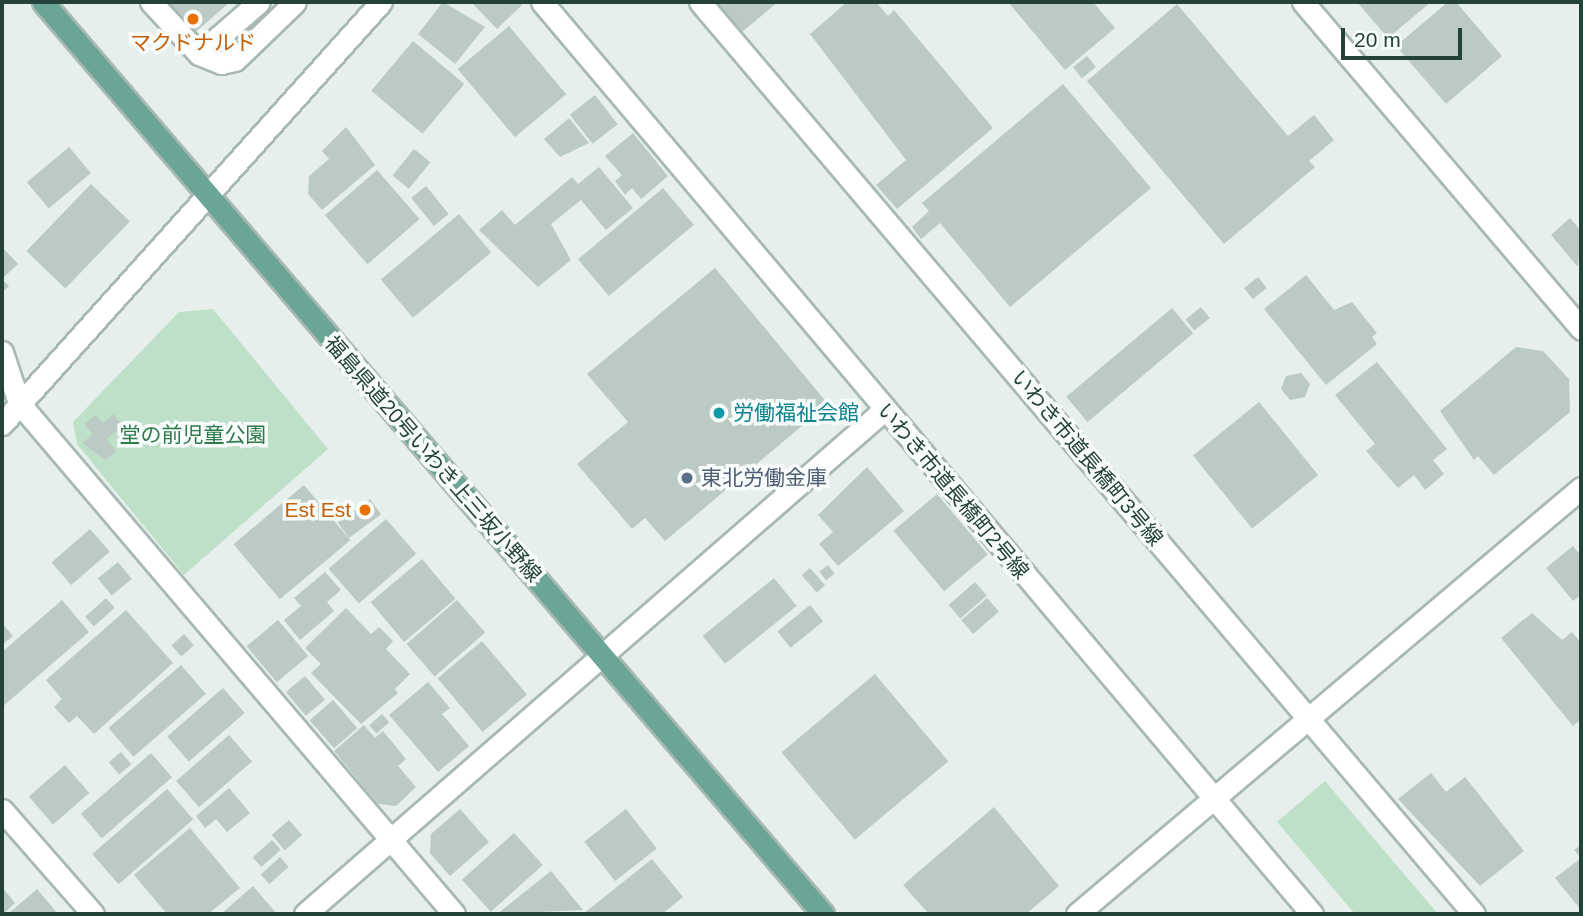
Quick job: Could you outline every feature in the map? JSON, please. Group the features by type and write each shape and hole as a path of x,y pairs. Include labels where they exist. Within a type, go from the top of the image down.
{"main road":[{"name":"福島県道20号いわき上三坂小野線","path":"43,2 823,914"}],"street":[{"path":"152,2 199,54 221,64 235,60 295,2"},
{"path":"199,54 259,2"},
{"path":"2,424 209,199 381,2"},
{"name":"いわき市道長橋町2号線","path":"541,2 1312,914"},
{"name":"いわき市道長橋町3号線","path":"700,2 1474,914"},
{"path":"1303,2 1581,328"},
{"path":"2,352 19,403 454,914"},
{"path":"305,914 604,657 884,410"},
{"path":"1077,914 1581,488"},
{"path":"2,810 93,914"}],"green space":[{"name":"堂の前児童公園","path":"213,309 328,449 184,575 77,444 73,422 179,312"},
{"path":"1325,781 1438,914 1355,914 1277,822"}],"building":[{"name":"マクドナルド","path":"161,2 230,2 191,36"},
{"path":"443,2 485,27 455,64 418,34"},
{"path":"471,2 519,2 522,5 497,29"},
{"path":"717,2 778,2 742,32"},
{"path":"847,2 876,2 888,16 894,10 993,128 897,209 876,185 906,160 810,34"},
{"path":"1008,2 1093,2 1115,28 1065,70"},
{"path":"1357,2 1431,2 1388,38"},
{"path":"1448,2 1456,2 1502,56 1446,104 1396,46"},
{"path":"1177,4 1288,136 1314,115 1334,140 1309,161 1315,167 1224,244 1087,81"},
{"path":"509,26 566,94 515,137 458,69"},
{"path":"413,41 464,84 423,134 371,91"},
{"path":"1087,56 1096,67 1082,78 1073,67"},
{"path":"1063,84 1151,188 1010,307 940,223 921,239 912,227 929,211 922,203"},
{"path":"595,95 618,124 593,144 570,115"},
{"path":"569,118 589,143 560,157 544,139"},
{"path":"346,127 375,165 322,210 308,194 309,176 329,159 322,151"},
{"path":"633,133 668,176 641,199 632,188 625,195 615,181 622,175 605,156"},
{"path":"69,147 91,173 49,208 27,182"},
{"path":"414,149 430,162 409,189 393,175"},
{"path":"599,167 633,208 606,230 581,200 551,224 571,260 538,287 479,230 502,210 515,225 572,177 578,184"},
{"path":"377,170 420,219 368,264 325,215"},
{"path":"91,184 130,222 65,288 26,251"},
{"path":"426,186 449,214 434,226 411,198"},
{"path":"663,188 694,225 609,296 578,259"},
{"path":"459,214 491,252 413,318 381,280"},
{"path":"1570,218 1581,231 1578,267 1551,235"},
{"path":"2,247 18,264 2,279"},
{"name":"労働福祉会館","path":"715,268 828,404 665,541 645,518 632,529 577,464 628,422 587,374"},
{"path":"1306,275 1334,310 1352,302 1377,333 1372,337 1377,344 1326,385 1264,309"},
{"path":"1258,277 1267,288 1253,299 1244,288"},
{"path":"2,279 9,286 2,293"},
{"path":"1201,307 1210,318 1194,330 1185,320"},
{"path":"1172,308 1193,333 1087,422 1066,397"},
{"path":"1516,347 1543,351 1569,379 1570,412 1494,475 1478,456 1474,460 1440,411"},
{"path":"1377,362 1447,449 1433,460 1444,474 1425,490 1414,475 1398,488 1366,451 1375,444 1335,395"},
{"path":"1301,373 1310,384 1305,397 1290,400 1281,389 1286,376"},
{"path":"1259,402 1318,475 1252,529 1193,455"},
{"path":"113,414 122,426 107,439 116,451 105,460 82,443 93,434 84,424 96,415 103,423"},
{"path":"867,467 904,511 838,566 819,544 833,532 818,515"},
{"path":"304,485 350,540 280,599 234,544"},
{"path":"937,494 988,555 944,591 893,531"},
{"path":"370,499 381,514 349,538 338,523"},
{"path":"386,519 416,554 359,604 329,569"},
{"path":"90,529 110,552 71,585 52,562"},
{"path":"1573,546 1581,556 1581,595 1573,601 1546,568"},
{"path":"422,559 455,599 404,642 371,602"},
{"path":"118,562 132,579 112,595 98,578"},
{"path":"828,565 835,574 826,580 819,572"},
{"path":"810,568 825,585 817,593 802,575"},
{"path":"325,572 341,590 327,602 334,611 300,640 284,620 301,606 294,598"},
{"path":"774,578 797,606 725,664 703,636"},
{"path":"975,582 987,596 960,619 949,605"},
{"path":"106,598 115,608 94,626 85,617"},
{"path":"987,598 999,612 973,634 961,620"},
{"path":"62,600 89,632 2,707 2,652"},
{"path":"457,600 485,632 435,676 406,644"},
{"path":"810,605 823,621 791,648 777,631"},
{"path":"346,608 371,634 379,627 393,641 386,649 410,674 395,689 398,693 361,724 311,673 321,664 305,648"},
{"path":"126,610 173,663 94,734 77,716 69,723 54,707 62,699 46,680"},
{"path":"1532,613 1562,640 1572,632 1581,643 1581,719 1573,726 1501,638"},
{"path":"278,620 308,656 277,682 247,646"},
{"path":"2,623 13,636 2,645"},
{"path":"184,634 194,645 181,657 171,645"},
{"path":"482,641 527,695 483,732 438,678"},
{"path":"181,665 206,694 133,757 109,728"},
{"path":"875,674 948,761 855,840 782,752"},
{"path":"305,676 325,700 306,716 286,692"},
{"path":"428,682 450,708 442,714 469,746 438,772 389,715"},
{"path":"223,688 245,713 189,761 167,737"},
{"path":"333,700 357,728 334,748 310,720"},
{"path":"382,714 389,722 376,733 369,725"},
{"path":"364,725 375,738 383,731 406,759 398,766 416,787 396,806 378,804 334,751"},
{"path":"229,735 252,761 199,807 176,781"},
{"path":"121,752 131,764 119,775 109,762"},
{"path":"151,753 172,777 102,838 81,814"},
{"path":"65,765 89,793 53,824 29,796"},
{"path":"1431,773 1446,792 1465,777 1524,851 1480,886 1398,799"},
{"path":"229,788 250,813 227,832 216,819 205,828 196,816"},
{"path":"167,789 193,819 119,884 92,854"},
{"path":"994,807 1059,886 1026,914 929,914 903,885"},
{"path":"460,809 489,842 450,876 430,853 431,834"},
{"path":"626,809 657,848 615,881 584,842"},
{"path":"289,820 302,835 285,850 272,835"},
{"path":"190,828 240,888 208,914 167,914 134,875"},
{"path":"514,833 543,865 491,912 462,880"},
{"path":"272,840 281,850 261,867 253,857"},
{"path":"1581,845 1581,858 1574,850"},
{"path":"280,857 289,867 269,884 261,874"},
{"path":"1581,858 1581,910 1555,878"},
{"path":"652,859 683,897 662,914 583,914"},
{"path":"551,871 583,910 497,914"},
{"path":"253,886 277,914 221,914"},
{"path":"2,887 15,903 3,914 2,914"},
{"path":"37,889 58,914 8,914"}],"place":[{"name":"マクドナルド","path":"193,19"},
{"name":"労働福祉会館","path":"719,413"},
{"name":"東北労働金庫","path":"687,478"},
{"name":"Est Est","path":"365,510"}]}
